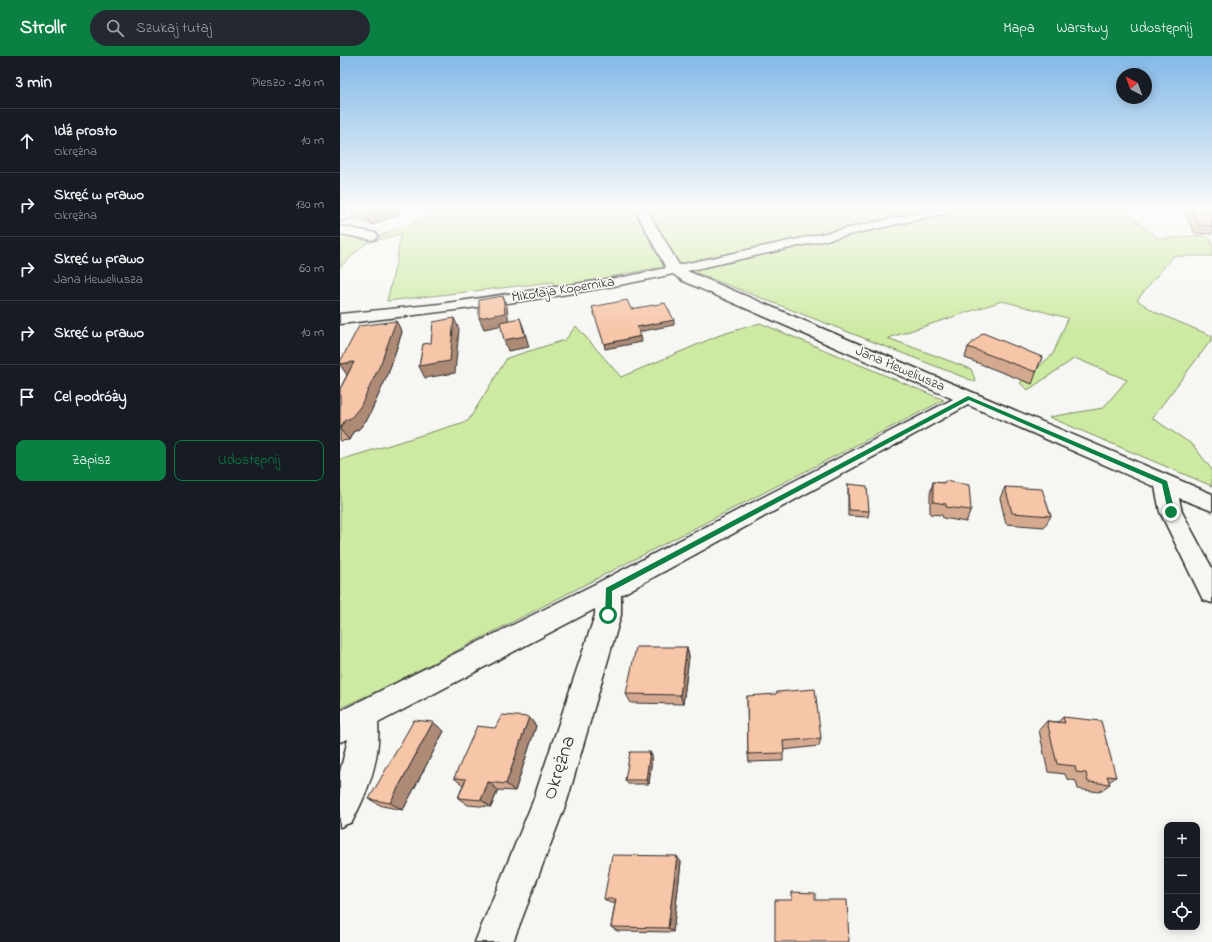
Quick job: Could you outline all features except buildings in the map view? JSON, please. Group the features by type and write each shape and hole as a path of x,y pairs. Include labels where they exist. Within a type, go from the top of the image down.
{"street":[{"name":"Jana Heweliusza","path":"663,251 670,264 677,271 688,278 1212,503"},
{"name":"Mikołaja Kopernika","path":"340,318 539,294 629,280 764,251"},
{"path":"340,810 353,786 364,737 351,721 608,590 968,398"},
{"path":"1165,483 1171,512 1212,592"},
{"name":"Okrężna","path":"494,942 550,801 608,615 608,590"}],"green space":[{"path":"340,251 357,251 340,267"},
{"path":"398,251 1212,251 1212,256 1173,256 1137,300 1155,312 1212,336 1212,339 1152,418 1193,445 1212,470 1212,486 1049,417 1103,408 1127,380 1075,358 1028,390 1020,383 1053,354 1068,318 1002,301 888,338 971,369 976,382 692,271 655,268 554,288 553,282 387,301"},
{"path":"760,323 944,400 384,688 340,708 340,460 468,421 507,358 565,340 576,326 621,377 720,335"}],"route":[{"path":"608,615 608,590 968,398 1131,467 1165,483 1171,512"}]}
